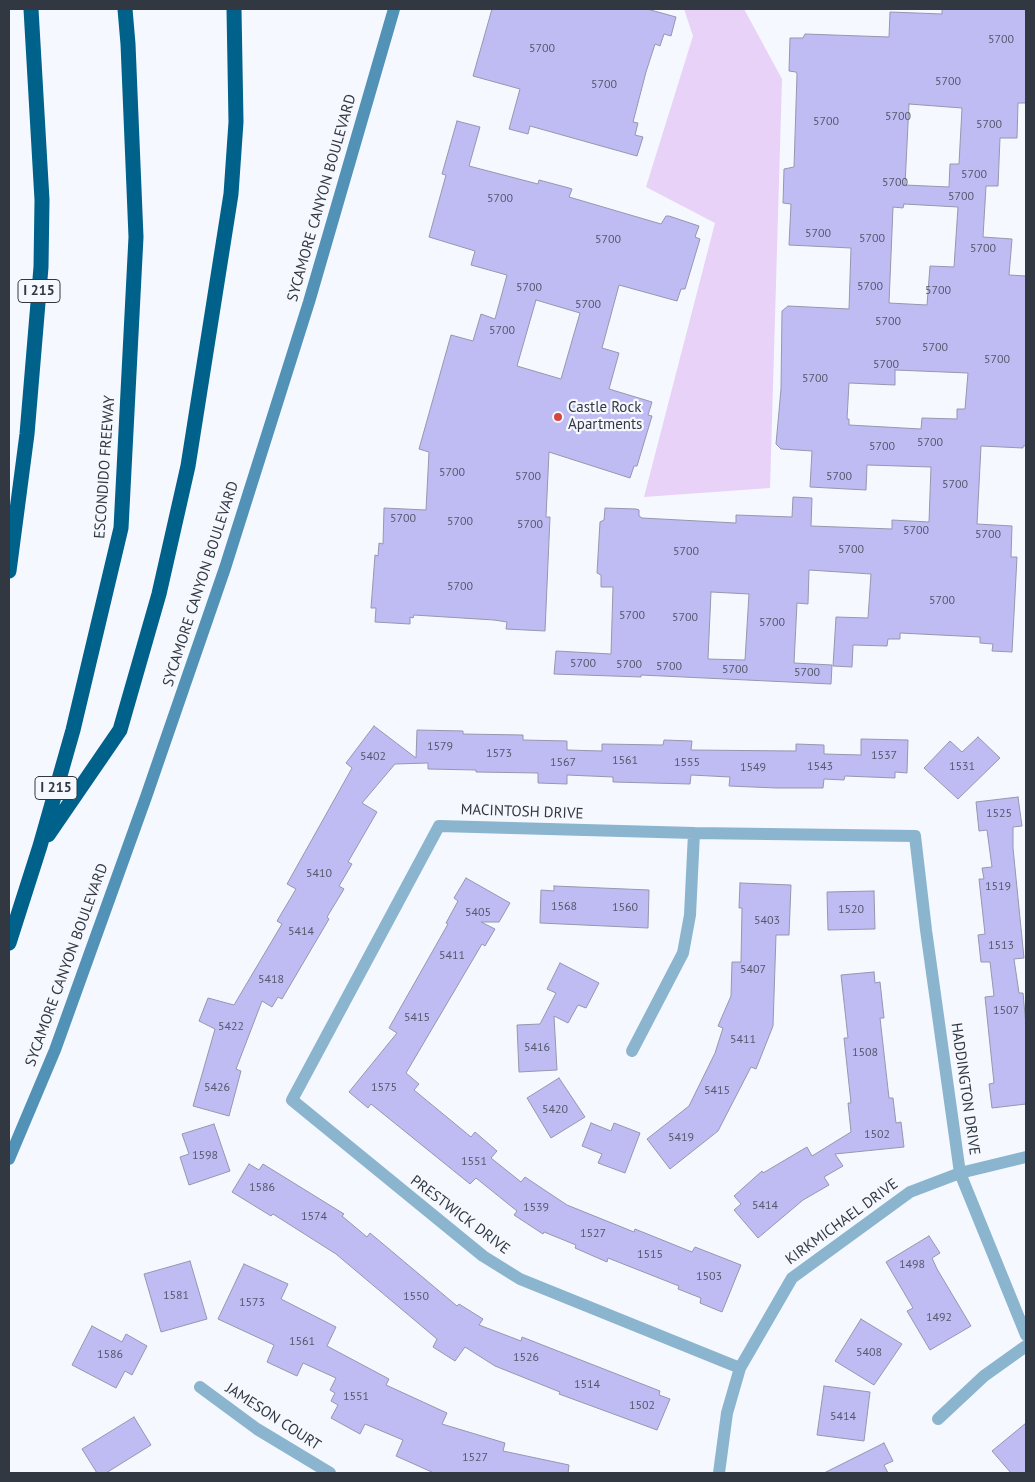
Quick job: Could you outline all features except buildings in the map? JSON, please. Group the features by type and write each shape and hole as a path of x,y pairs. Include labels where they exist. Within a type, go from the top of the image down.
{"highway":[{"name":"I 215","path":"9,571 27,434 40,267 42,200 31,9"},
{"name":"ESCONDIDO FREEWAY","path":"9,943 40,846 73,730 120,528 136,238 129,54 125,9"},
{"path":"40,846 120,730 167,558 188,466 231,194 236,122 234,9"}],"street":[{"name":"SYCAMORE CANYON BOULEVARD","path":"9,1159 55,1050 146,797 225,568 309,302 394,9"},
{"name":"MACINTOSH DRIVE","path":"292,1100 439,826 694,833 915,836"},
{"path":"632,1051 683,953 690,915 694,833"},
{"name":"HADDINGTON DRIVE","path":"915,836 926,930 960,1173 1026,1335"},
{"name":"PRESTWICK DRIVE","path":"292,1100 482,1256 520,1279 740,1368"},
{"name":"KIRKMICHAEL DRIVE","path":"720,1473 728,1413 740,1368 792,1278 910,1192 960,1173 1026,1157"},
{"path":"938,1419 984,1376 1026,1346"},
{"name":"JAMESON COURT","path":"200,1387 257,1429 330,1473"}],"shaded area":[{"path":"684,9 744,9 782,79 770,488 644,497 715,223 646,187 693,36"}],"place":[{"name":"Castle Rock Apartments","path":"558,417"}]}
